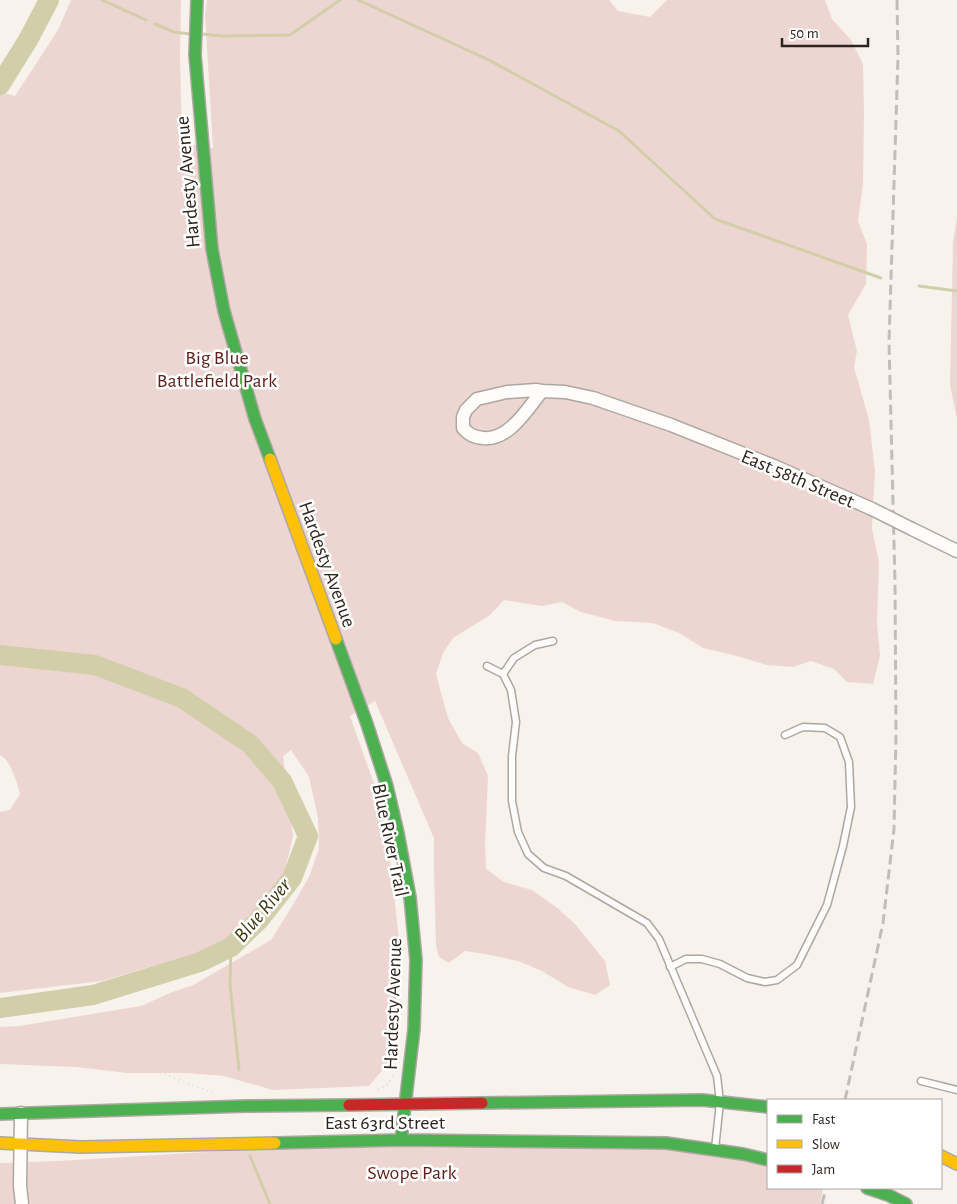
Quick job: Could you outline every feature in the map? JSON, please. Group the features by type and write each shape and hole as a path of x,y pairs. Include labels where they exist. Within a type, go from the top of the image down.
{"main road":[{"name":"Hardesty Avenue","path":"197,0 195,55 212,249 229,328 240,372 255,419 368,724 387,786 410,897 416,960 414,1029 402,1140"},
{"name":"East 63rd Street","path":"0,1114 406,1103 702,1100 767,1107"},
{"name":"East 63rd Street","path":"0,1144 81,1147 402,1140 666,1144 743,1154 767,1160"},
{"path":"942,1156 957,1164"},
{"path":"870,1189 906,1204"}],"street":[{"name":"East 58th Street","path":"542,391 513,426 504,433 488,439 474,437 463,428 463,417 466,410 477,399 507,392 536,390 565,392 593,398 671,425 774,466 872,509 957,551"},
{"path":"20,1113 20,1186 22,1204"}],"lane":[{"path":"503,674 514,658 535,644 553,641"},
{"path":"487,666 503,674 511,690 516,722 512,756 512,801 518,832 528,854 544,868 566,876 647,923 659,939 717,1076 720,1102 715,1150"},
{"path":"670,967 686,959 702,959 720,964 747,978 765,982 777,980 798,965 827,905 843,846 850,807 849,762 840,737 825,728 803,727 785,735"},
{"path":"921,1082 957,1090"}],"path":[{"path":"0,228 14,213 33,171 74,105 90,88 145,42 151,26 148,0"},
{"path":"0,559 13,571 31,582 62,581 164,537 204,527 225,525 264,542 296,566"},
{"path":"0,1052 74,1047 102,1049 216,1095"},
{"path":"371,1092 388,1084 394,1074"}],"green space":[{"name":"Big Blue Battlefield Park","path":"71,0 181,0 182,142 213,148 205,15 207,0 609,0 618,11 650,17 667,0 825,0 832,19 851,40 863,64 863,183 858,221 867,244 866,284 848,315 857,351 854,367 869,420 875,472 872,528 879,563 877,622 880,656 873,684 847,682 834,669 811,661 793,667 767,665 703,648 679,633 653,623 615,621 581,612 562,602 542,606 504,600 490,615 453,638 443,653 436,674 448,718 462,743 478,753 488,776 485,845 486,869 504,882 532,890 556,907 575,924 605,961 610,985 595,995 568,987 542,971 518,961 465,951 449,963 439,957 436,946 434,838 375,701 350,716 379,798 392,874 400,951 391,1060 369,1086 273,1090 224,1076 186,1073 127,1073 76,1067 0,1064 0,1027 19,1026 141,1006 193,985 271,940 309,877 319,848 318,818 309,777 291,750 283,756 293,836 276,908 244,939 102,981 0,993 0,812 10,810 20,794 10,767 0,755 0,92 15,96 58,30"},
{"path":"957,216 957,419 950,385 953,244"},
{"name":"Swope Park","path":"401,1140 666,1143 767,1163 767,1189 823,1189 820,1204 0,1204 0,1163"}],"waterway":[{"name":"Blue River","path":"0,85 28,40 49,0"},
{"path":"102,0 146,20"},
{"path":"202,34 222,36 290,35 340,0"},
{"path":"358,0 489,60 619,131 715,219 881,278"},
{"path":"155,24 174,32 190,34"},
{"path":"919,286 957,291"},
{"name":"Blue River","path":"0,655 95,665 182,698 250,744 282,781 308,836 292,878 259,920 231,947 200,962 93,995 0,1008"},
{"path":"231,947 230,984 239,1070"},
{"path":"250,1156 270,1204"}],"railway":[{"path":"845,1099 883,923 894,829 896,735 895,583 889,342 898,57 897,0"},
{"path":"822,1204 826,1189"}],"traffic: fast":[{"path":"197,0 195,55 212,249 224,311 255,419 270,459"},
{"path":"336,639 387,786 410,897 416,960 414,1029 401,1140"},
{"path":"482,1103 702,1100 767,1107"},
{"path":"0,1114 247,1106 349,1105"},
{"path":"275,1143 401,1140 666,1143 743,1154 767,1160"},
{"path":"870,1189 906,1204"}],"traffic: slow":[{"path":"270,459 336,639"},
{"path":"0,1143 81,1147 275,1143"},
{"path":"942,1156 957,1164"}],"traffic: jam":[{"path":"349,1105 482,1103"}]}
